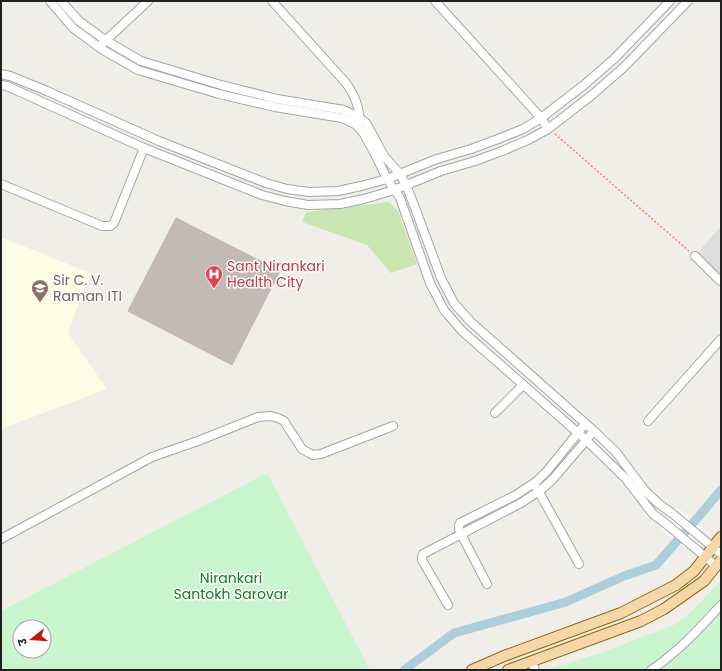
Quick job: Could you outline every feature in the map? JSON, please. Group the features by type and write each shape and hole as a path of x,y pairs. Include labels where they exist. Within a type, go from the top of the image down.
{"main road":[{"path":"472,670 504,656 621,613 676,585 694,571 721,537"},
{"path":"508,670 534,665 641,621 664,609 704,581 719,563"}],"street":[{"path":"50,1 73,28 99,47 138,70 219,94 268,106 342,118 360,128 387,179 400,198 430,283 444,310 462,331 586,440 626,479 721,554"},
{"path":"61,1 79,21 105,40 141,61 228,87 277,98 344,110 360,118 366,123 384,156 400,174 406,186 441,278 454,303 471,322 616,452 653,514 706,557 719,563"},
{"path":"99,47 148,1"},
{"path":"272,1 346,83 353,93 358,104 360,128"},
{"path":"435,1 541,118 548,129"},
{"path":"1,74 40,88 159,141 266,182 287,189 309,192 338,191 387,179 437,159 471,149 523,129 541,118 584,85 615,58 670,1"},
{"path":"1,85 7,86 144,148 262,195 308,205 340,204 364,199 406,186 441,171 502,151 528,140 548,129 598,90 624,67 688,1"},
{"path":"635,37 644,47"},
{"path":"116,135 121,124"},
{"path":"1,184 102,226 110,226 114,223 144,148"},
{"path":"197,169 201,158"},
{"path":"695,256 721,281"},
{"path":"434,291 445,286"},
{"path":"648,421 721,339"},
{"path":"495,413 536,380"},
{"path":"1,539 152,456 198,441 258,417 271,416 284,421 302,449 313,454 321,454 393,426"},
{"path":"487,584 461,534 459,525 463,520 516,495 534,484 547,471 585,424"},
{"path":"448,605 422,560 424,554 521,503 539,491 553,479 594,431"},
{"path":"534,484 580,564"},
{"path":"651,670 683,644 721,605"}],"path":[{"path":"548,129 695,256"}],"shaded area":[{"path":"721,226 721,279 695,256"},
{"name":"Sir C. V. Raman ITI","path":"1,237 90,273 68,333 107,389 1,429"}],"green space":[{"path":"389,202 398,211 417,264 391,273 367,245 302,222 306,212"},
{"name":"Nirankari Santokh Sarovar","path":"267,473 370,670 1,670 1,611"},
{"path":"721,581 721,670 544,670 601,653 674,625 688,615"}],"pier":[{"path":"677,508 703,529 686,549 661,528"}],"building":[{"path":"176,218 280,271 232,365 128,311"}],"waterway":[{"path":"404,670 454,633 566,602 624,576 656,565 721,490"}],"place":[{"name":"Sant Nirankari Health City","path":"214,289"},
{"name":"Sir C. V. Raman ITI","path":"40,303"}]}
